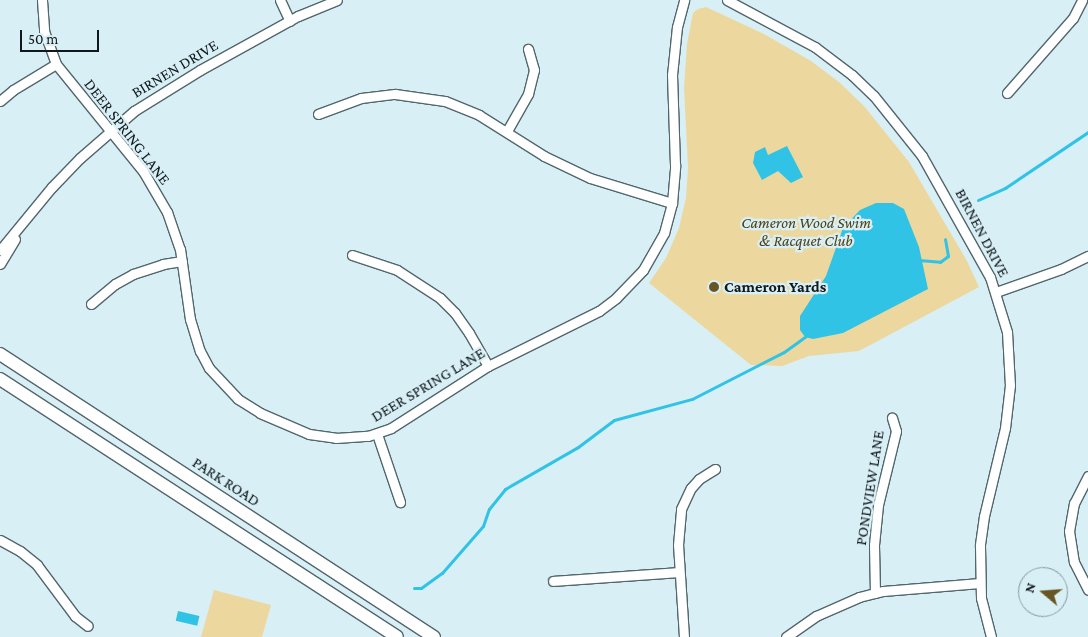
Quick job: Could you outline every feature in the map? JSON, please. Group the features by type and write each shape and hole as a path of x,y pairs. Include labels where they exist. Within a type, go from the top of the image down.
{"main road":[{"name":"PARK ROAD","path":"0,354 434,637"},
{"path":"0,379 397,637"}],"street":[{"name":"DEER SPRING LANE","path":"42,0 44,31 56,64 143,171 157,193 176,237 182,261 190,319 200,351 216,377 238,399 260,413 309,434 336,438 377,434 391,428 488,366 589,316 616,298 643,270 655,252 664,233 672,203 675,165 672,75 677,27 684,0"},
{"path":"280,0 290,20"},
{"name":"BIRNEN DRIVE","path":"0,250 74,164 134,111 176,84 290,20 337,0"},
{"name":"BIRNEN DRIVE","path":"727,0 815,47 852,74 874,96 922,156 978,254 996,292 1006,332 1010,385 1005,428 981,529 980,583 991,637"},
{"path":"1007,93 1073,18 1082,0"},
{"path":"507,131 528,94 534,70 528,49"},
{"path":"0,101 13,90 56,64"},
{"path":"318,114 361,98 408,95 445,101 466,108 507,131 544,156 590,178 672,203"},
{"name":"BIRNEN DRIVE","path":"0,264 29,215"},
{"path":"352,255 398,270 440,298 464,326 488,366"},
{"path":"996,292 1061,269 1088,256"},
{"path":"91,304 115,284 134,274 163,264 182,261"},
{"name":"PONDVIEW LANE","path":"874,593 874,545 878,505 896,431 892,418"},
{"path":"377,434 400,502"},
{"path":"684,637 678,528 685,499 699,479 715,469"},
{"path":"1088,476 1074,503 1069,531 1074,562 1088,590"},
{"path":"0,540 20,550 37,565 75,616 88,626"},
{"path":"553,581 679,572"},
{"path":"786,637 830,609 874,593 980,583"}],"green space":[{"name":"Cameron Wood Swim & Racquet Club","path":"706,7 764,34 811,61 839,82 864,106 909,162 967,261 979,287 859,351 809,356 782,366 751,365 649,283 666,258 679,228 686,198 688,167 684,88 687,44 693,13 698,9"},
{"path":"214,590 271,605 262,637 201,637"}],"water":[{"path":"787,146 803,177 791,183 778,171 762,180 753,163 755,152 765,147 768,155"},
{"path":"876,203 893,203 904,209 919,247 928,289 843,333 813,339 805,337 800,330 800,316 826,276 843,228 860,210"},
{"path":"178,611 199,616 197,626 176,621"}],"waterway":[{"path":"978,200 1005,188 1088,132"},
{"path":"919,260 940,262 948,256 945,239"},
{"path":"414,588 421,588 442,573 483,526 489,509 505,489 578,447 614,420 692,399 784,352 807,335"}],"place":[{"name":"Cameron Yards","path":"714,287"}]}
